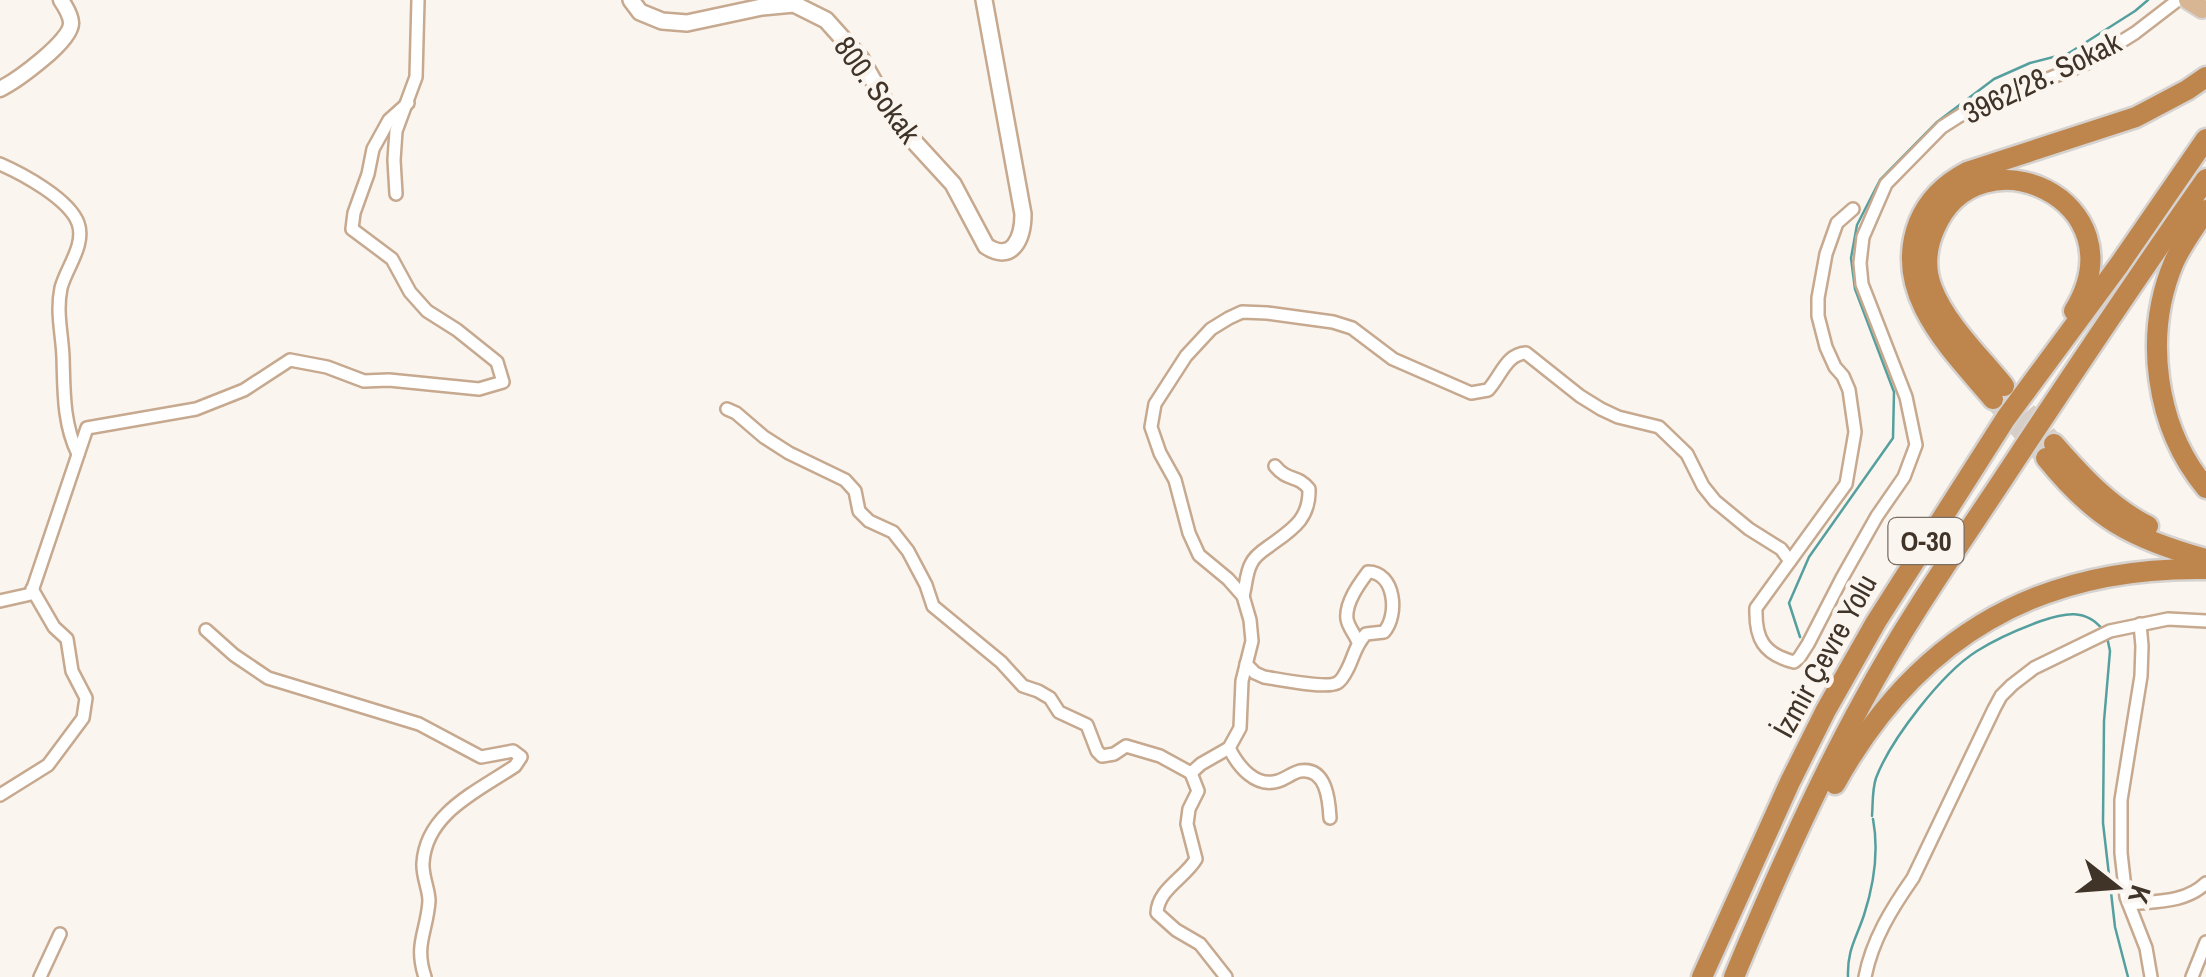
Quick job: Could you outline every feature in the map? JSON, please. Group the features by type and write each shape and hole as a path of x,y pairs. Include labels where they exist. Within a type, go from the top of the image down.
{"highway":[{"path":"2006,418 2080,300 2089,257 2082,226 2061,197 2036,185 2002,180 1972,188 1953,201 1939,218 1927,257 1931,286 1999,392 1920,304 1910,256 1928,205 1948,184 1967,172 2136,116 2206,77"},
{"name":"İzmir Çevre Yolu","path":"1702,977 1826,710 1905,574 2006,418 2206,139"},
{"name":"İzmir Çevre Yolu","path":"1735,977 1817,789 1904,628 2206,179"},
{"path":"2206,210 2175,259 2164,291 2157,360 2169,424 2181,451 2206,488"},
{"path":"2206,547 2162,533 2132,518 2050,451 2069,486 2120,527 2166,548 2206,559"},
{"path":"1735,977 1852,752 1887,705 1941,652 2009,608 2082,580 2156,569 2206,569"}],"main road":[{"name":"800. Sokak","path":"631,0 640,12 662,21 687,23 794,4 826,20 861,58 898,124 953,184 986,246 995,252 1013,248 1020,239 1023,214 984,0"}],"street":[{"path":"0,89 36,65 69,31 71,22 61,0"},
{"path":"396,194 396,131 416,77 418,0"},
{"name":"3962/28. Sokak","path":"1852,208 1837,223 1826,254 1818,298 1826,346 1849,390 1855,432 1846,484 1756,608 1756,624 1764,647 1779,658 1794,662 1808,644 1877,516 1904,477 1916,445 1906,397 1862,284 1863,237 1886,184 1942,127 1964,113 2087,63 2178,0"},
{"path":"0,600 31,594 87,428 196,409 244,390 290,360 364,381 479,388 503,382 497,362 427,312 410,292 392,259 352,229 373,149 389,120 408,102"},
{"path":"0,164 58,197 68,206 80,230 70,270 62,284 58,332 69,433 78,454"},
{"path":"1244,596 1199,554 1189,533 1175,480 1160,453 1152,427 1155,404 1186,356 1212,329 1229,318 1251,312 1352,328 1393,359 1471,393 1488,390 1511,357 1526,353 1601,409 1660,428 1687,454 1715,501 1782,550 1790,561"},
{"path":"727,409 788,453 845,480 855,490 860,511 893,532 908,551 934,606 1002,662 1023,686 1050,698 1060,712 1087,725 1102,756 1126,746 1160,756 1191,773 1198,791 1188,809 1187,824 1196,859 1160,898 1157,913 1164,922 1200,944 1226,977"},
{"path":"1191,773 1230,748 1240,728 1242,681 1252,640 1244,596 1249,566 1305,516 1308,508 1309,489 1302,480 1284,476 1275,466"},
{"path":"1246,664 1264,677 1332,685 1340,682 1358,642 1366,634 1384,632 1390,625 1391,592 1380,574 1373,571 1358,587 1346,614 1358,642"},
{"path":"0,795 48,765 83,718 86,698 72,671 67,639 54,627 32,590"},
{"path":"1865,977 1874,946 1894,905 1914,878 2001,696 2034,668 2110,630 2168,619 2206,621"},
{"path":"2140,624 2142,676 2121,800 2121,854 2129,904 2146,948 2151,977"},
{"path":"206,630 268,678 419,724 481,757 513,751 521,757 515,766 446,813 432,828 423,864 429,900 419,958 425,977"},
{"path":"1230,748 1236,763 1261,781 1276,782 1300,771 1310,772 1324,782 1330,818"},
{"path":"2129,904 2183,898 2195,894 2206,883"},
{"path":"40,977 60,934"},
{"path":"2192,977 2206,942"}],"waterway":[{"path":"1800,637 1789,603 1809,557 1893,438 1894,392 1855,289 1851,258 1857,225 1880,180 1937,122 1994,79 2030,63 2069,53 2148,0"},
{"path":"1872,816 1873,792 1883,762 1919,708 1963,661 2000,638 2058,616 2082,615 2103,630"},
{"path":"2107,637 2110,651 2104,721 2103,823 2115,927 2128,977"},
{"path":"1848,977 1851,952 1873,879 1873,819"}],"tunnel":[{"path":"2007,389 2050,439"},
{"path":"1993,399 2046,458"}]}
